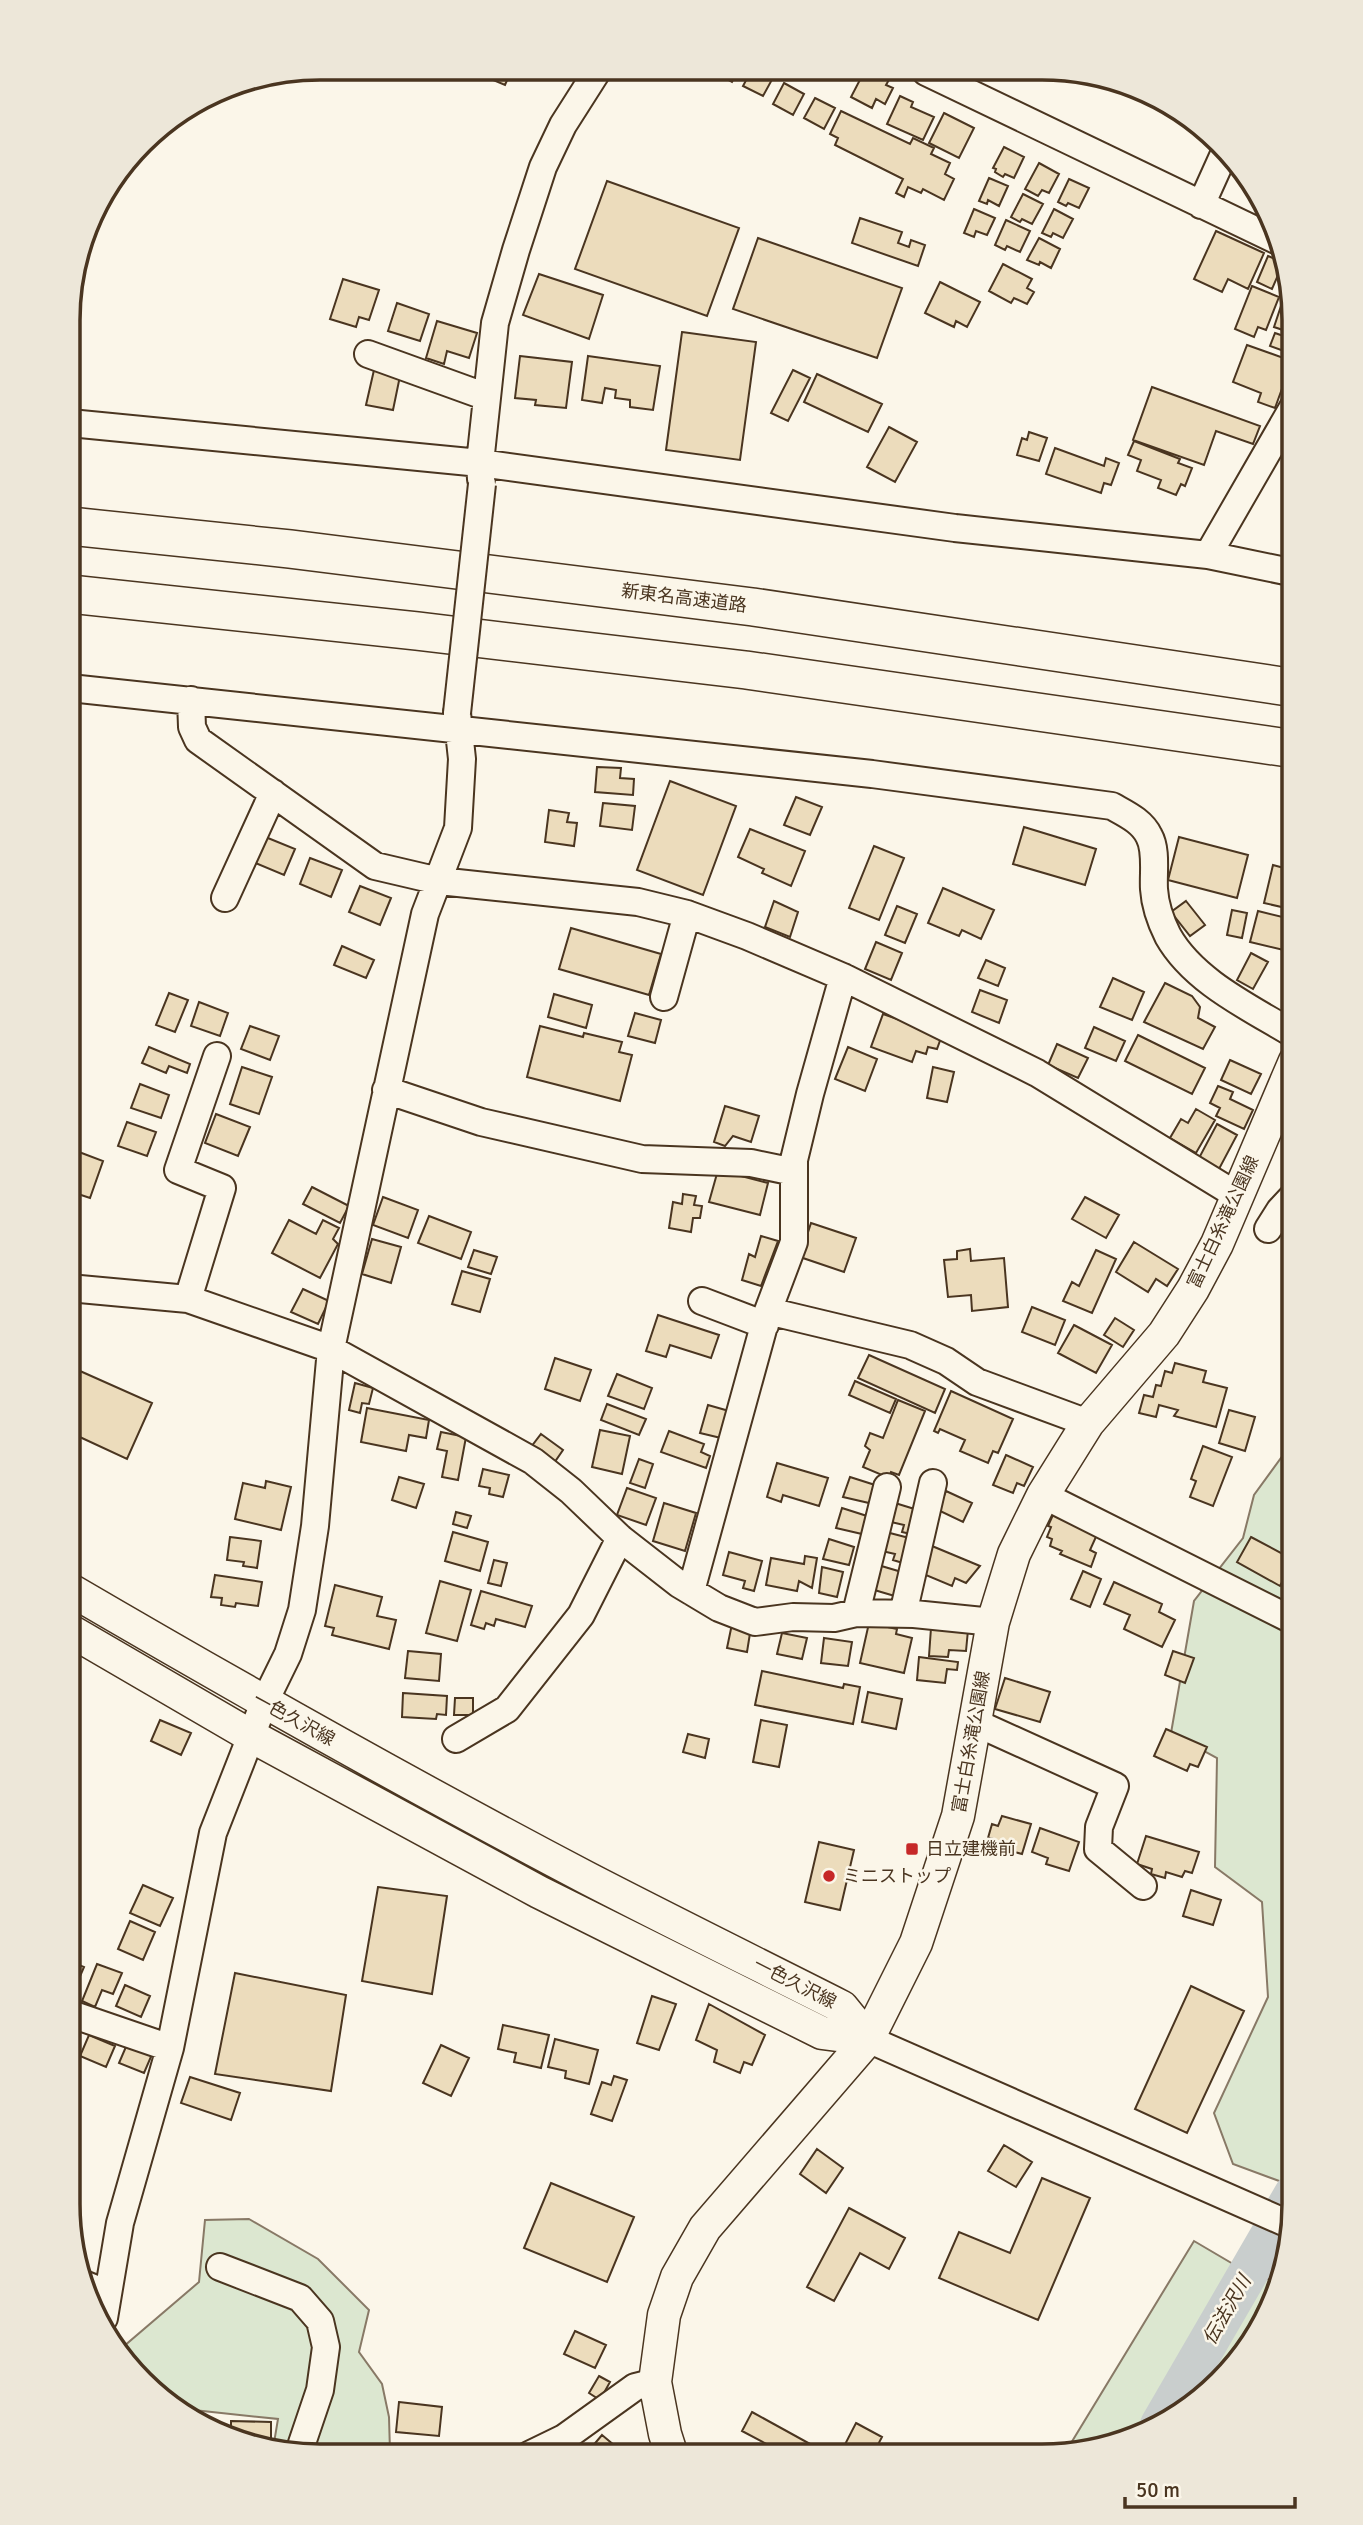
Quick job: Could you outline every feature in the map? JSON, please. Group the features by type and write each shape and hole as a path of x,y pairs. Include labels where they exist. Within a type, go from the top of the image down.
{"highway":[{"name":"新東名高速道路","path":"80,527 304,551 753,607 1282,686"},
{"path":"80,595 404,629 733,668 1282,747"}],"main road":[{"name":"富士白糸滝公園線","path":"668,2444 655,2382 664,2315 677,2277 705,2228 868,2039 916,1943 958,1816 993,1622 1014,1554 1043,1494 1088,1423 1171,1323 1193,1289 1238,1196 1282,1090"},
{"name":"一色久沢線","path":"80,1595 264,1703 586,1877 842,2007 868,2039"},
{"name":"一色久沢線","path":"80,1636 251,1736 539,1892 822,2033 868,2039"}],"street":[{"path":"106,2306 120,2223 170,2048 213,1833 264,1703 288,1654 302,1610 315,1526 331,1349 425,914 458,828 462,787 458,722 495,323 543,167 563,125 592,80"},
{"path":"943,80 1267,236"},
{"path":"1201,205 1221,160"},
{"path":"368,355 487,397"},
{"path":"80,424 481,474 1208,555 1282,570"},
{"path":"1208,555 1282,431"},
{"path":"80,689 458,722 1112,806 1137,820 1150,837 1154,859 1154,893 1159,912 1168,935 1184,959 1212,982 1282,1027"},
{"path":"191,700 191,727 198,740 375,866 439,881 638,902 687,914 747,936 843,977 1037,1073 1238,1196"},
{"path":"225,898 273,793"},
{"path":"664,997 687,914"},
{"path":"691,1591 766,1318 794,1242 794,1160 843,977"},
{"path":"188,1299 222,1188 178,1170 217,1056"},
{"path":"386,1090 481,1122 642,1159 751,1163 794,1172"},
{"path":"1268,1229 1282,1208"},
{"path":"80,1289 188,1299 331,1349 533,1461 571,1491 620,1538 679,1584 719,1608 755,1622 793,1617 834,1618 856,1613 993,1622"},
{"path":"702,1301 766,1318 910,1345 946,1361 977,1382 1088,1423"},
{"path":"903,1614 933,1483"},
{"path":"856,1613 887,1487"},
{"path":"1043,1494 1282,1615"},
{"path":"456,1740 507,1709 581,1615 620,1538"},
{"path":"974,1723 1115,1786 1099,1827 1098,1849 1143,1885"},
{"path":"80,2017 170,2048"},
{"path":"868,2039 1282,2221"},
{"path":"220,2267 300,2298 320,2321 326,2347 320,2390 302,2443"},
{"path":"552,2444 635,2387 655,2382"}],"green space":[{"path":"1282,1456 1282,2182 1233,2164 1214,2113 1268,1997 1262,1902 1215,1867 1217,1758 1171,1733 1194,1601 1243,1538 1254,1495"},
{"path":"249,2219 318,2259 369,2310 359,2352 382,2384 389,2417 390,2444 321,2444 274,2440 278,2419 198,2410 162,2385 140,2363 126,2344 199,2282 205,2220"},
{"path":"1194,2241 1257,2278 1270,2279 1250,2324 1233,2350 1201,2385 1148,2420 1119,2432 1072,2442"}],"building":[{"path":"493,80 507,80 505,85"},
{"path":"746,80 772,80 763,96 743,86"},
{"path":"860,80 889,80 886,85 893,88 885,104 876,99 872,108 851,97"},
{"path":"784,83 804,94 793,115 773,104"},
{"path":"900,96 913,102 911,107 934,117 923,140 887,124"},
{"path":"815,98 835,108 824,129 804,118"},
{"path":"841,111 910,144 913,138 934,148 931,154 950,163 945,174 954,179 944,200 923,189 921,193 908,187 904,197 896,193 903,179 835,145 838,138 830,134"},
{"path":"944,113 974,128 959,158 929,143"},
{"path":"1004,147 1024,157 1014,178 1005,174 1003,177 993,168"},
{"path":"1039,163 1059,174 1049,193 1042,190 1038,196 1025,189"},
{"path":"989,178 1008,186 999,206 988,200 987,204 979,201"},
{"path":"1069,179 1089,188 1079,208 1058,202"},
{"path":"607,181 739,228 707,316 575,269"},
{"path":"1023,194 1043,204 1032,224 1011,217"},
{"path":"974,209 995,218 987,235 976,231 974,237 964,233"},
{"path":"1054,209 1073,219 1063,238 1053,233 1051,237 1042,233"},
{"path":"860,218 902,232 898,243 909,247 911,240 925,245 918,266 852,243"},
{"path":"1006,220 1030,231 1020,252 1007,246 1005,250 995,245"},
{"path":"1216,231 1264,253 1248,289 1228,279 1222,292 1194,279"},
{"path":"758,238 902,288 877,358 733,309"},
{"path":"1039,238 1060,249 1051,268 1040,262 1039,265 1027,260"},
{"path":"1268,256 1274,258 1277,276 1272,289 1257,282"},
{"path":"1003,264 1032,279 1027,288 1034,292 1027,304 1014,298 1011,303 989,291"},
{"path":"539,274 603,295 589,339 523,315"},
{"path":"343,279 379,290 369,320 359,317 356,327 330,319"},
{"path":"940,282 980,302 967,327 956,321 954,327 925,313"},
{"path":"1252,286 1279,297 1266,330 1258,327 1254,337 1235,329"},
{"path":"397,303 429,314 420,341 388,331"},
{"path":"1281,306 1282,330 1274,327"},
{"path":"437,321 477,333 469,358 447,351 444,364 426,358"},
{"path":"682,332 756,342 740,460 666,450"},
{"path":"1275,333 1282,335 1282,350 1270,346"},
{"path":"1247,345 1282,357 1282,389 1275,408 1258,402 1261,393 1233,382"},
{"path":"520,356 572,362 566,408 535,405 536,400 515,398"},
{"path":"588,356 660,366 653,410 630,407 630,400 615,398 616,390 605,388 602,403 582,400"},
{"path":"374,370 400,376 393,410 366,405"},
{"path":"793,370 810,378 788,421 771,413"},
{"path":"817,374 882,404 868,432 804,402"},
{"path":"1152,387 1260,426 1253,444 1216,431 1204,465 1133,440"},
{"path":"889,427 917,442 895,482 867,467"},
{"path":"1029,432 1047,438 1039,461 1017,455 1022,438 1027,440"},
{"path":"1134,441 1180,459 1178,463 1192,468 1185,486 1181,484 1176,495 1158,488 1161,480 1137,471 1141,460 1128,455"},
{"path":"1055,448 1104,466 1106,458 1119,463 1111,485 1104,483 1101,493 1046,474"},
{"path":"597,767 621,768 620,778 634,779 633,795 595,792"},
{"path":"670,781 736,806 703,895 637,870"},
{"path":"796,797 822,807 810,835 784,825"},
{"path":"603,803 635,806 632,830 600,826"},
{"path":"549,810 569,813 567,822 577,823 574,846 545,842"},
{"path":"1024,827 1096,849 1085,885 1013,864"},
{"path":"750,829 805,851 791,886 762,873 764,869 738,857"},
{"path":"263,836 295,849 284,875 253,862"},
{"path":"1179,837 1248,855 1237,898 1168,880"},
{"path":"874,846 904,858 879,920 849,908"},
{"path":"310,858 342,870 331,897 300,884"},
{"path":"1273,865 1282,867 1282,907 1264,903"},
{"path":"360,886 391,898 380,925 349,912"},
{"path":"943,888 994,910 981,939 962,930 959,936 928,923"},
{"path":"774,901 798,912 790,937 765,927"},
{"path":"1186,901 1205,925 1190,936 1171,912"},
{"path":"897,906 917,914 905,943 885,935"},
{"path":"1232,910 1247,913 1242,938 1227,935"},
{"path":"1258,911 1282,917 1282,950 1250,942"},
{"path":"571,928 661,954 649,995 559,969"},
{"path":"876,942 902,953 891,980 865,969"},
{"path":"342,946 374,960 366,978 334,965"},
{"path":"1251,953 1268,962 1253,989 1237,980"},
{"path":"986,960 1005,968 998,986 978,978"},
{"path":"1113,978 1144,992 1132,1020 1100,1007"},
{"path":"1165,983 1192,996 1200,1007 1198,1018 1215,1027 1203,1049 1144,1022"},
{"path":"980,990 1007,1000 999,1023 972,1012"},
{"path":"169,993 188,1000 175,1032 156,1025"},
{"path":"554,994 592,1005 586,1028 548,1017"},
{"path":"199,1002 228,1013 220,1036 191,1026"},
{"path":"635,1013 661,1020 655,1043 628,1036"},
{"path":"883,1014 942,1035 937,1049 928,1047 926,1054 916,1051 912,1062 871,1047"},
{"path":"250,1026 279,1036 270,1060 241,1049"},
{"path":"540,1026 583,1037 584,1033 622,1042 619,1052 632,1055 620,1101 527,1077"},
{"path":"1094,1027 1125,1041 1116,1061 1085,1048"},
{"path":"1138,1035 1205,1068 1192,1094 1125,1061"},
{"path":"1057,1044 1088,1058 1078,1078 1048,1065"},
{"path":"149,1047 190,1064 187,1073 169,1066 166,1073 142,1063"},
{"path":"848,1047 877,1059 865,1091 835,1079"},
{"path":"1230,1060 1261,1074 1251,1094 1221,1080"},
{"path":"242,1067 272,1077 259,1114 230,1104"},
{"path":"933,1067 954,1072 947,1102 927,1098"},
{"path":"140,1084 169,1095 161,1118 131,1108"},
{"path":"1218,1086 1233,1092 1230,1099 1253,1110 1244,1129 1216,1116 1220,1108 1210,1103"},
{"path":"725,1106 759,1116 751,1142 733,1136 725,1146 714,1142"},
{"path":"1196,1109 1215,1120 1196,1153 1170,1138 1181,1119 1188,1123"},
{"path":"216,1114 250,1127 238,1156 205,1143"},
{"path":"127,1122 156,1132 147,1156 118,1146"},
{"path":"1217,1124 1237,1135 1219,1169 1199,1158"},
{"path":"80,1152 103,1161 90,1198 80,1195"},
{"path":"718,1170 768,1183 760,1215 709,1202"},
{"path":"312,1187 349,1206 340,1223 303,1204"},
{"path":"683,1194 696,1196 694,1205 702,1206 700,1218 693,1218 691,1232 669,1228 673,1202 682,1204"},
{"path":"383,1197 418,1210 408,1238 373,1225"},
{"path":"1085,1197 1119,1215 1106,1238 1072,1219"},
{"path":"429,1216 471,1232 461,1259 418,1243"},
{"path":"289,1220 316,1234 323,1220 339,1228 333,1239 338,1244 320,1278 272,1253"},
{"path":"811,1223 856,1238 844,1272 800,1257"},
{"path":"761,1236 778,1241 761,1286 742,1280 749,1254 755,1257"},
{"path":"372,1239 401,1247 391,1283 362,1274"},
{"path":"1134,1242 1178,1269 1167,1286 1156,1279 1148,1292 1116,1272"},
{"path":"970,1249 971,1261 1004,1258 1008,1307 972,1311 971,1295 948,1297 944,1260 957,1259 957,1251"},
{"path":"474,1250 497,1257 491,1274 468,1267"},
{"path":"1096,1250 1116,1259 1092,1313 1063,1301 1072,1282 1079,1286"},
{"path":"462,1271 490,1279 480,1312 452,1304"},
{"path":"303,1289 329,1301 318,1324 291,1312"},
{"path":"1032,1307 1065,1320 1055,1345 1022,1332"},
{"path":"658,1315 719,1335 711,1358 670,1345 666,1357 646,1351"},
{"path":"1115,1318 1134,1330 1123,1347 1104,1335"},
{"path":"1074,1325 1112,1345 1096,1373 1058,1353"},
{"path":"869,1355 945,1389 935,1413 858,1378"},
{"path":"555,1358 591,1370 580,1401 545,1389"},
{"path":"1175,1363 1206,1371 1203,1382 1227,1388 1216,1427 1174,1416 1178,1410 1159,1405 1156,1417 1139,1413 1144,1395 1153,1397 1156,1385 1161,1386 1165,1371 1172,1373"},
{"path":"80,1371 152,1403 127,1459 80,1437"},
{"path":"617,1374 652,1388 644,1409 608,1396"},
{"path":"855,1381 896,1399 890,1413 849,1395"},
{"path":"355,1383 373,1388 369,1404 362,1403 360,1413 349,1410"},
{"path":"951,1391 1013,1419 998,1453 993,1451 988,1463 960,1451 965,1440 940,1429 938,1433 934,1431"},
{"path":"898,1400 925,1411 899,1475 891,1472 889,1478 863,1467 870,1450 865,1446 870,1433 883,1438"},
{"path":"607,1404 646,1419 639,1435 601,1420"},
{"path":"708,1405 729,1411 721,1438 700,1433"},
{"path":"367,1408 429,1420 426,1438 409,1435 406,1451 361,1442"},
{"path":"1229,1410 1255,1417 1245,1451 1219,1443"},
{"path":"600,1430 630,1436 622,1474 592,1467"},
{"path":"669,1431 704,1444 701,1452 710,1456 706,1468 661,1452"},
{"path":"441,1432 466,1437 458,1480 442,1477 447,1451 437,1449"},
{"path":"541,1434 563,1450 554,1463 531,1447"},
{"path":"1203,1446 1232,1457 1213,1506 1190,1497 1196,1481 1191,1479"},
{"path":"1006,1455 1033,1467 1024,1486 1017,1483 1013,1493 993,1485"},
{"path":"639,1459 653,1464 645,1488 630,1483"},
{"path":"777,1463 828,1478 819,1506 783,1495 781,1502 767,1497"},
{"path":"483,1469 509,1475 503,1497 489,1494 490,1488 479,1486"},
{"path":"399,1477 424,1484 416,1508 392,1500"},
{"path":"850,1477 875,1485 869,1503 843,1497"},
{"path":"266,1481 291,1487 281,1530 235,1519 243,1483 265,1488"},
{"path":"627,1488 656,1498 646,1525 617,1515"},
{"path":"946,1491 972,1503 963,1522 938,1510"},
{"path":"664,1503 696,1513 685,1551 653,1541"},
{"path":"895,1503 921,1511 915,1535 902,1532 904,1525 891,1522"},
{"path":"1057,1506 1100,1528 1090,1550 1096,1553 1091,1567 1060,1554 1062,1551 1050,1546 1052,1539 1047,1537 1051,1527 1048,1526"},
{"path":"842,1508 867,1516 862,1534 836,1528"},
{"path":"456,1512 471,1516 467,1528 453,1524"},
{"path":"453,1532 488,1542 480,1571 445,1561"},
{"path":"886,1532 913,1539 906,1564 893,1560 895,1554 882,1551"},
{"path":"230,1537 261,1541 257,1568 243,1566 244,1562 227,1560"},
{"path":"1251,1537 1282,1554 1282,1582 1280,1586 1237,1562"},
{"path":"829,1539 854,1547 849,1565 823,1559"},
{"path":"932,1546 980,1566 966,1583 955,1578 952,1586 921,1573"},
{"path":"729,1552 762,1561 754,1591 743,1588 745,1581 723,1575"},
{"path":"805,1556 817,1558 812,1588 799,1581 797,1591 766,1585 771,1558 804,1564"},
{"path":"494,1560 507,1563 501,1586 488,1583"},
{"path":"878,1565 905,1573 898,1597 871,1589"},
{"path":"822,1567 843,1572 837,1597 819,1593"},
{"path":"1083,1571 1101,1579 1090,1607 1071,1599"},
{"path":"215,1575 262,1582 258,1606 236,1603 235,1607 221,1605 222,1598 211,1597"},
{"path":"440,1581 471,1590 457,1641 426,1633"},
{"path":"1114,1582 1162,1604 1159,1612 1175,1620 1162,1647 1124,1629 1130,1615 1104,1604"},
{"path":"335,1585 382,1597 377,1616 396,1620 389,1649 332,1635 334,1628 325,1626"},
{"path":"481,1591 532,1606 525,1627 496,1619 494,1626 486,1623 484,1629 471,1625"},
{"path":"869,1623 897,1629 896,1634 912,1638 904,1673 860,1663"},
{"path":"732,1624 751,1627 747,1652 727,1648"},
{"path":"931,1628 968,1630 966,1651 949,1650 948,1657 929,1656"},
{"path":"782,1633 807,1638 802,1659 777,1654"},
{"path":"824,1638 852,1642 848,1666 821,1663"},
{"path":"408,1651 441,1654 439,1681 405,1678"},
{"path":"1173,1651 1194,1658 1185,1683 1165,1675"},
{"path":"919,1657 958,1662 957,1670 947,1669 945,1683 917,1680"},
{"path":"762,1671 843,1688 844,1684 860,1687 853,1724 755,1705"},
{"path":"1005,1678 1050,1692 1040,1722 995,1709"},
{"path":"868,1692 902,1699 896,1729 862,1722"},
{"path":"403,1693 447,1696 446,1715 437,1714 436,1719 402,1717"},
{"path":"455,1698 473,1698 473,1715 454,1715"},
{"path":"160,1720 191,1733 181,1755 151,1741"},
{"path":"761,1720 787,1725 779,1767 753,1762"},
{"path":"1166,1729 1207,1747 1198,1767 1190,1764 1187,1771 1154,1756"},
{"path":"688,1734 709,1739 705,1758 683,1752"},
{"path":"1002,1816 1031,1824 1022,1854 992,1846 994,1839 988,1838 992,1824 998,1826"},
{"path":"1040,1828 1079,1842 1069,1871 1046,1864 1048,1858 1032,1852"},
{"path":"1146,1836 1199,1852 1192,1873 1185,1871 1182,1877 1166,1872 1165,1878 1151,1874 1152,1869 1137,1864"},
{"name":"ミニストップ","path":"819,1842 854,1850 840,1910 805,1902"},
{"path":"143,1885 173,1898 160,1926 130,1913"},
{"path":"378,1887 447,1896 432,1994 362,1981"},
{"path":"1191,1890 1221,1900 1213,1925 1183,1916"},
{"path":"130,1921 155,1932 143,1960 118,1949"},
{"path":"97,1964 122,1973 113,1994 102,1990 95,2007 82,2001"},
{"path":"235,1973 346,1995 331,2091 215,2074"},
{"path":"125,1985 150,1996 141,2017 116,2006"},
{"path":"1191,1986 1244,2011 1187,2133 1135,2109"},
{"path":"652,1996 676,2004 659,2050 637,2043"},
{"path":"709,2004 765,2035 752,2065 744,2062 740,2073 714,2062 717,2050 696,2040"},
{"path":"503,2025 549,2035 541,2068 514,2062 516,2053 498,2049"},
{"path":"89,2035 115,2046 106,2067 80,2056"},
{"path":"555,2039 598,2050 589,2084 565,2078 566,2071 548,2067"},
{"path":"128,2042 153,2052 144,2073 119,2063"},
{"path":"441,2045 469,2058 451,2096 423,2083"},
{"path":"614,2076 627,2080 612,2121 591,2114 602,2082 611,2085"},
{"path":"190,2077 240,2093 231,2120 181,2103"},
{"path":"1004,2145 1032,2162 1016,2187 988,2171"},
{"path":"817,2149 843,2168 826,2193 800,2174"},
{"path":"1042,2178 1090,2198 1038,2320 939,2278 959,2232 1010,2253"},
{"path":"551,2183 634,2217 607,2282 524,2248"},
{"path":"849,2208 905,2238 889,2269 860,2253 834,2301 807,2287"},
{"path":"575,2331 606,2345 595,2368 564,2354"},
{"path":"599,2376 610,2382 600,2400 589,2393"},
{"path":"399,2402 442,2407 439,2436 396,2432"},
{"path":"752,2412 810,2444 766,2444 742,2431"},
{"path":"231,2421 271,2422 271,2439 244,2432 231,2427"},
{"path":"856,2423 882,2437 878,2444 845,2444"},
{"path":"602,2435 613,2444 594,2444"}],"waterway":[{"name":"伝法沢川","path":"1170,2407 1282,2215"}],"place":[{"name":"日立建機前","path":"912,1849"},
{"name":"ミニストップ","path":"829,1876"}]}
